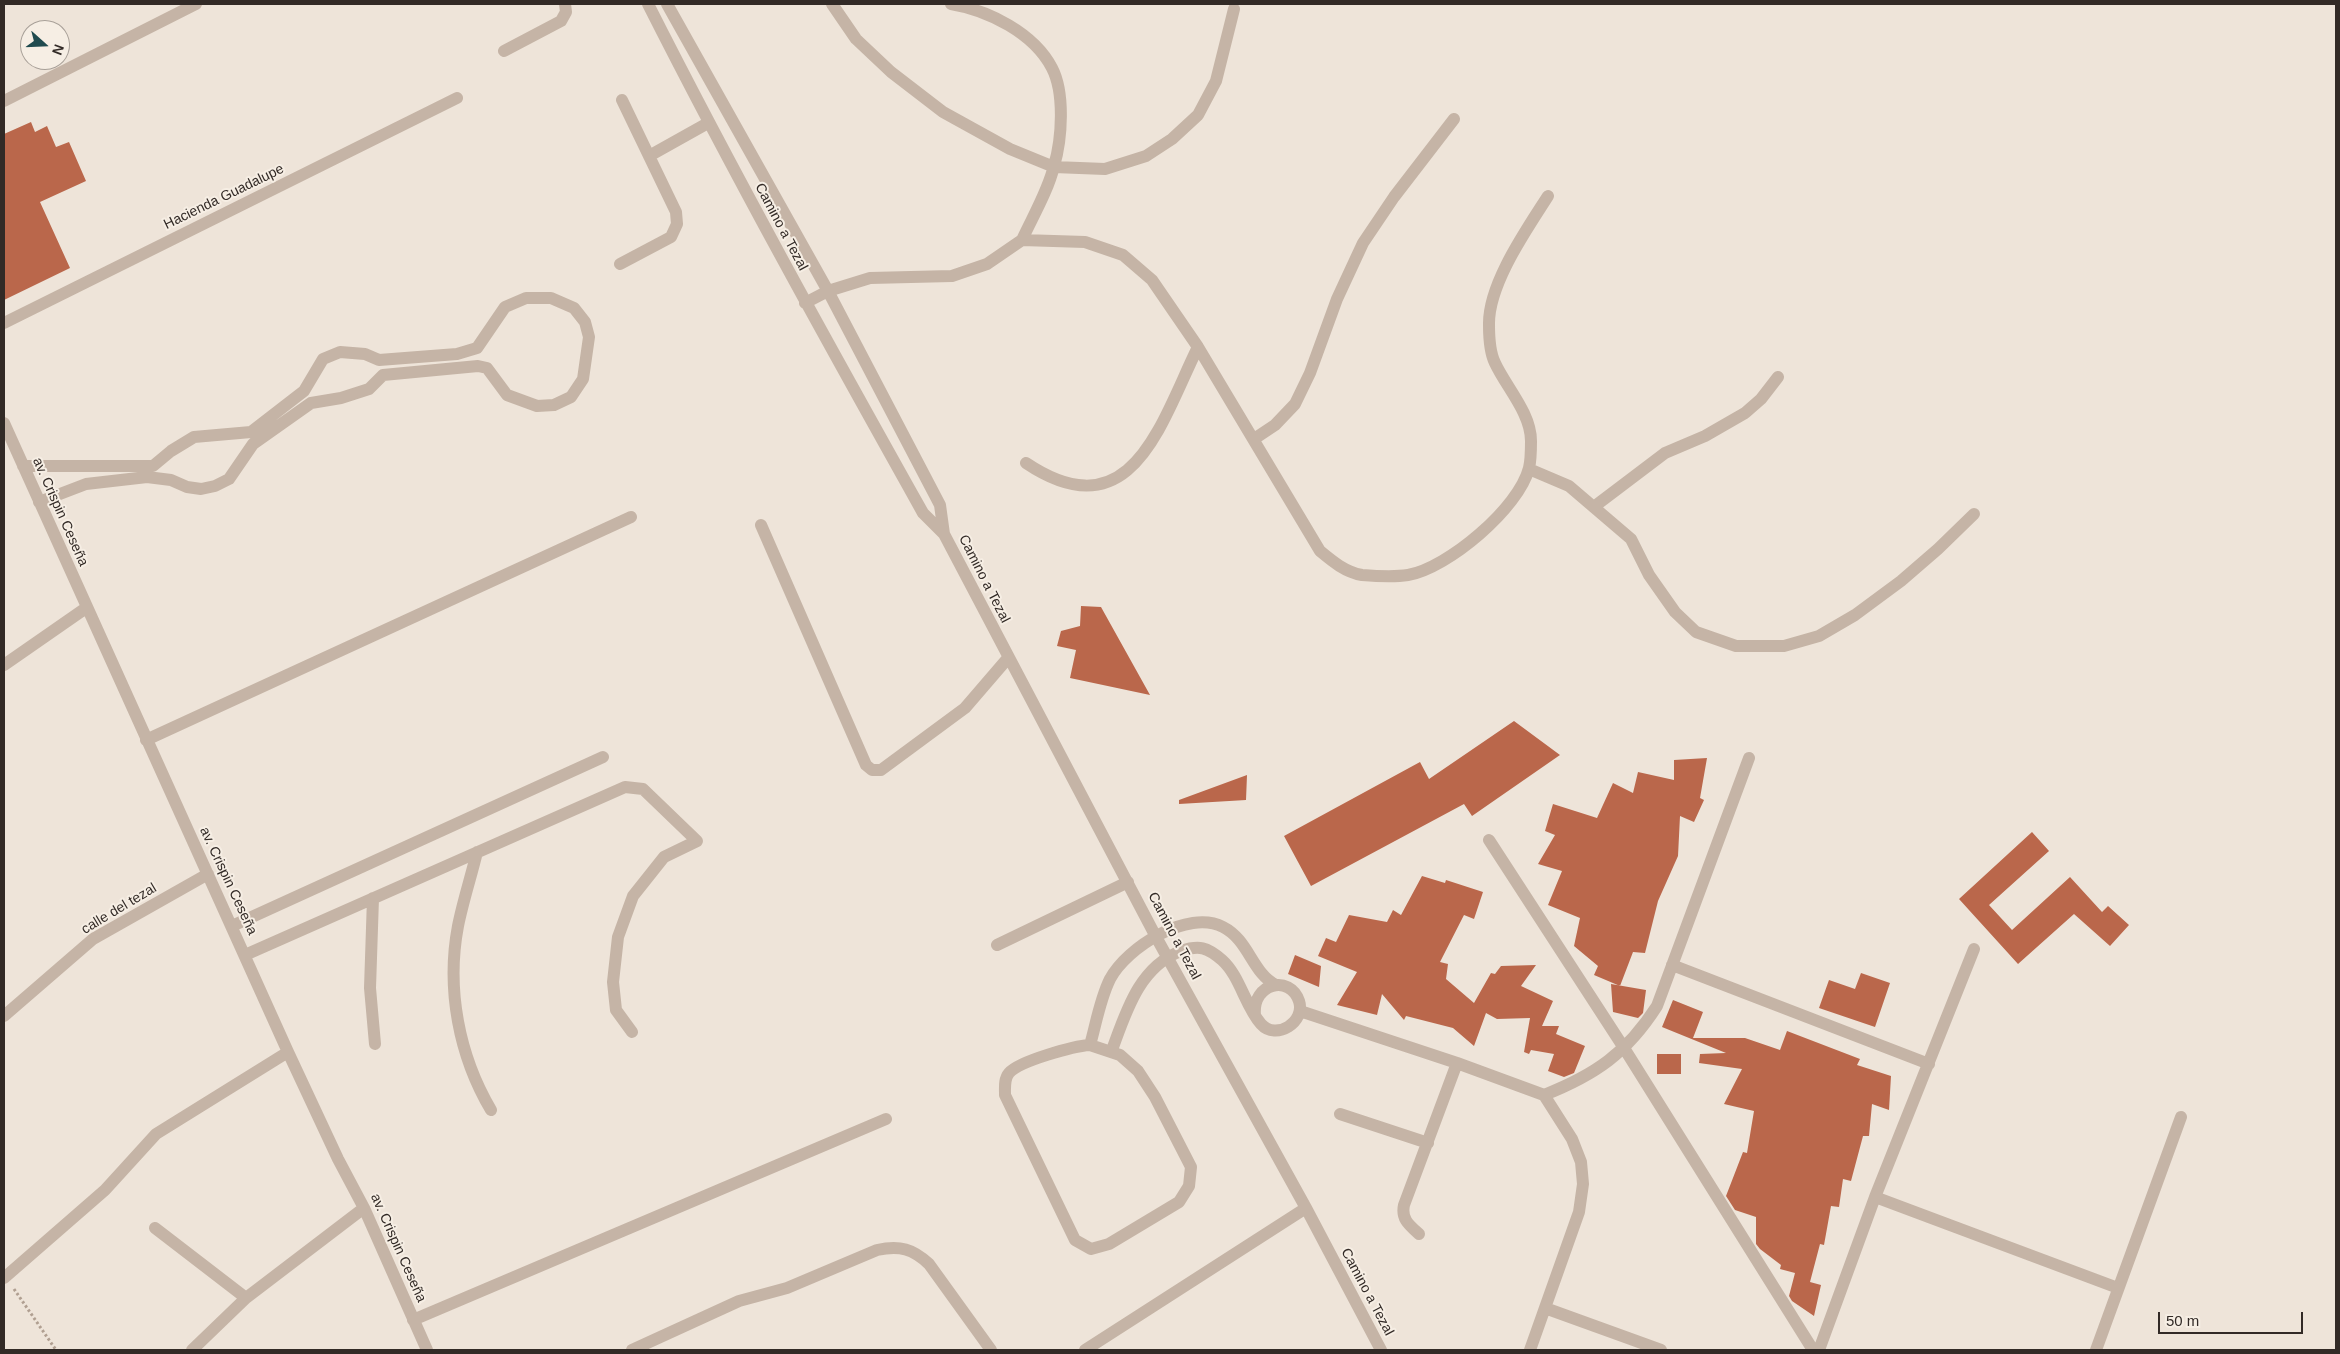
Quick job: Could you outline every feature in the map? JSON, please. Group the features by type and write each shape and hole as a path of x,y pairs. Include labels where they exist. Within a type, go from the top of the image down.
{"street":[{"path":"4,101 196,4"},
{"path":"504,51 561,21 566,12 565,4"},
{"name":"Camino a Tezal","path":"648,4 708,123 805,303 923,513 944,534 1155,935 1306,1208 1381,1350"},
{"name":"Camino a Tezal","path":"667,4 828,291 940,505 944,534"},
{"path":"832,4 856,39 917,94 974,130 1010,149 1054,167 1105,169 1146,156 1172,139 1198,115 1216,81 1234,8"},
{"path":"805,303 828,291 870,278 952,276 987,264 1022,240 1054,167 1061,126 1059,94 1052,68 1032,43 1003,22 970,7 951,4"},
{"name":"Hacienda Guadalupe","path":"4,323 457,98"},
{"path":"620,264 671,237 677,224 676,212 622,100"},
{"path":"1254,439 1275,425 1295,404 1310,373 1337,299 1363,243 1394,197 1454,119"},
{"path":"648,156 708,123"},
{"path":"1022,240 1085,242 1123,255 1152,280 1198,347 1320,551 1337,566 1361,575 1408,574 1452,556 1488,527 1514,496 1529,469 1531,439 1523,412 1493,361 1488,324 1495,295 1514,248 1548,196"},
{"path":"24,466 153,466 171,451 194,437 251,432 304,391 323,359 340,352 365,354 379,360 457,354 477,348 505,307 526,298 551,298 574,308 585,322 589,337 582,378 571,396 554,405 538,406 507,395 487,368 478,366 383,375 369,389 341,398 311,403 254,444 229,479 215,486 201,489 187,487 171,480 147,477 86,484 39,502"},
{"path":"1026,463 1046,476 1062,483 1089,486 1118,479 1138,462 1158,432 1198,347"},
{"path":"1595,506 1665,453 1705,436 1745,413 1761,399 1778,377"},
{"name":"av. Crispin Ceseña","path":"4,423 288,1052 338,1159 364,1208 427,1350"},
{"path":"1529,469 1568,486 1595,506 1631,540 1649,575 1675,612 1696,632 1736,646 1784,646 1819,636 1855,615 1901,581 1974,514"},
{"path":"146,740 631,517"},
{"path":"761,525 866,765 872,770 881,770 965,708 1008,658"},
{"path":"4,665 86,608"},
{"path":"232,926 603,757"},
{"path":"1544,1095 1572,1084 1605,1065 1642,1030 1657,1006 1749,758"},
{"path":"245,955 625,787 643,789 697,841 664,857 633,896 618,937 613,982 616,1010 632,1032"},
{"path":"1489,840 1624,1048 1814,1350"},
{"path":"477,852 458,927 453,986 462,1041 476,1084 491,1110"},
{"name":"calle del tezal","path":"4,1016 93,939 208,874"},
{"path":"997,945 1128,882"},
{"path":"373,898 370,988 375,1044"},
{"path":"1090,1045 1110,979 1118,968 1155,935 1198,921 1223,927 1242,942 1263,977 1276,985 1286,987 1294,992 1299,1001 1300,1011 1295,1022 1285,1030 1273,1031 1262,1026 1223,961 1210,951 1195,946 1167,956 1145,978 1135,993 1112,1050"},
{"path":"1819,1350 1875,1197 1974,949"},
{"path":"1672,965 1929,1064"},
{"path":"1255,1016 1254,1005 1258,995 1266,988 1276,985"},
{"path":"1300,1011 1457,1063 1544,1095 1572,1139 1581,1162 1583,1184 1579,1212 1530,1350"},
{"path":"1090,1045 1112,1050 1120,1054 1138,1071 1155,1098 1191,1167 1189,1186 1179,1202 1109,1244 1091,1249 1075,1240 1005,1095 1004,1082 1010,1072 1058,1050 1090,1045"},
{"path":"4,1277 105,1190 156,1134 288,1052"},
{"path":"1419,1234 1404,1221 1402,1212 1457,1063"},
{"path":"1340,1114 1428,1143"},
{"path":"2096,1350 2181,1117"},
{"path":"413,1320 886,1119"},
{"path":"1875,1197 2118,1288"},
{"path":"192,1350 246,1298 364,1208"},
{"path":"1085,1350 1306,1208"},
{"path":"155,1228 246,1298"},
{"path":"632,1350 739,1301 787,1288 892,1246 906,1248 919,1254 930,1264 991,1350"},
{"path":"1545,1308 1661,1350"}],"path":[{"path":"4,1277 56,1350"}],"building":[{"path":"31,122 35,132 47,126 56,147 69,142 86,181 40,202 70,268 4,300 4,134"},
{"path":"1081,606 1101,607 1150,695 1070,678 1076,650 1057,646 1061,631 1080,626"},
{"path":"1514,721 1560,755 1472,816 1464,804 1311,886 1284,836 1420,762 1429,779"},
{"path":"1707,758 1700,798 1704,800 1694,822 1680,816 1678,856 1658,901 1645,953 1633,952 1620,986 1594,975 1598,966 1574,946 1580,918 1548,905 1562,871 1538,864 1555,835 1545,831 1553,804 1597,818 1613,783 1633,793 1638,772 1674,780 1674,760"},
{"path":"1247,775 1246,800 1179,804 1179,800"},
{"path":"2032,832 2049,851 1989,905 2012,930 2070,877 2102,912 2108,906 2129,925 2110,946 2074,914 2018,964 1959,899"},
{"path":"1422,876 1445,883 1446,880 1483,892 1474,919 1464,915 1440,962 1448,964 1446,979 1474,1003 1491,973 1495,974 1501,966 1536,965 1521,986 1553,1001 1542,1026 1559,1026 1556,1034 1585,1046 1574,1073 1564,1077 1548,1071 1554,1054 1531,1050 1529,1054 1524,1052 1530,1018 1497,1019 1486,1013 1474,1046 1453,1028 1406,1016 1404,1020 1382,994 1377,1015 1337,1005 1357,972 1318,956 1326,938 1336,942 1349,915 1387,922 1393,910 1401,915"},
{"path":"1295,955 1321,966 1319,987 1288,974"},
{"path":"1861,973 1890,983 1875,1027 1819,1008 1829,980 1855,989"},
{"path":"1611,984 1646,990 1643,1013 1638,1018 1613,1012"},
{"path":"1673,1000 1703,1012 1693,1038 1745,1038 1780,1050 1787,1031 1860,1059 1857,1065 1891,1076 1889,1110 1872,1104 1869,1136 1863,1136 1851,1181 1843,1179 1839,1207 1831,1206 1824,1245 1820,1244 1810,1282 1821,1285 1814,1316 1792,1301 1789,1296 1795,1273 1780,1269 1781,1265 1756,1244 1756,1217 1735,1210 1726,1196 1743,1152 1747,1153 1754,1111 1724,1104 1742,1069 1699,1063 1700,1054 1726,1053 1662,1027"},
{"path":"1657,1054 1681,1054 1681,1074 1657,1074"}]}
